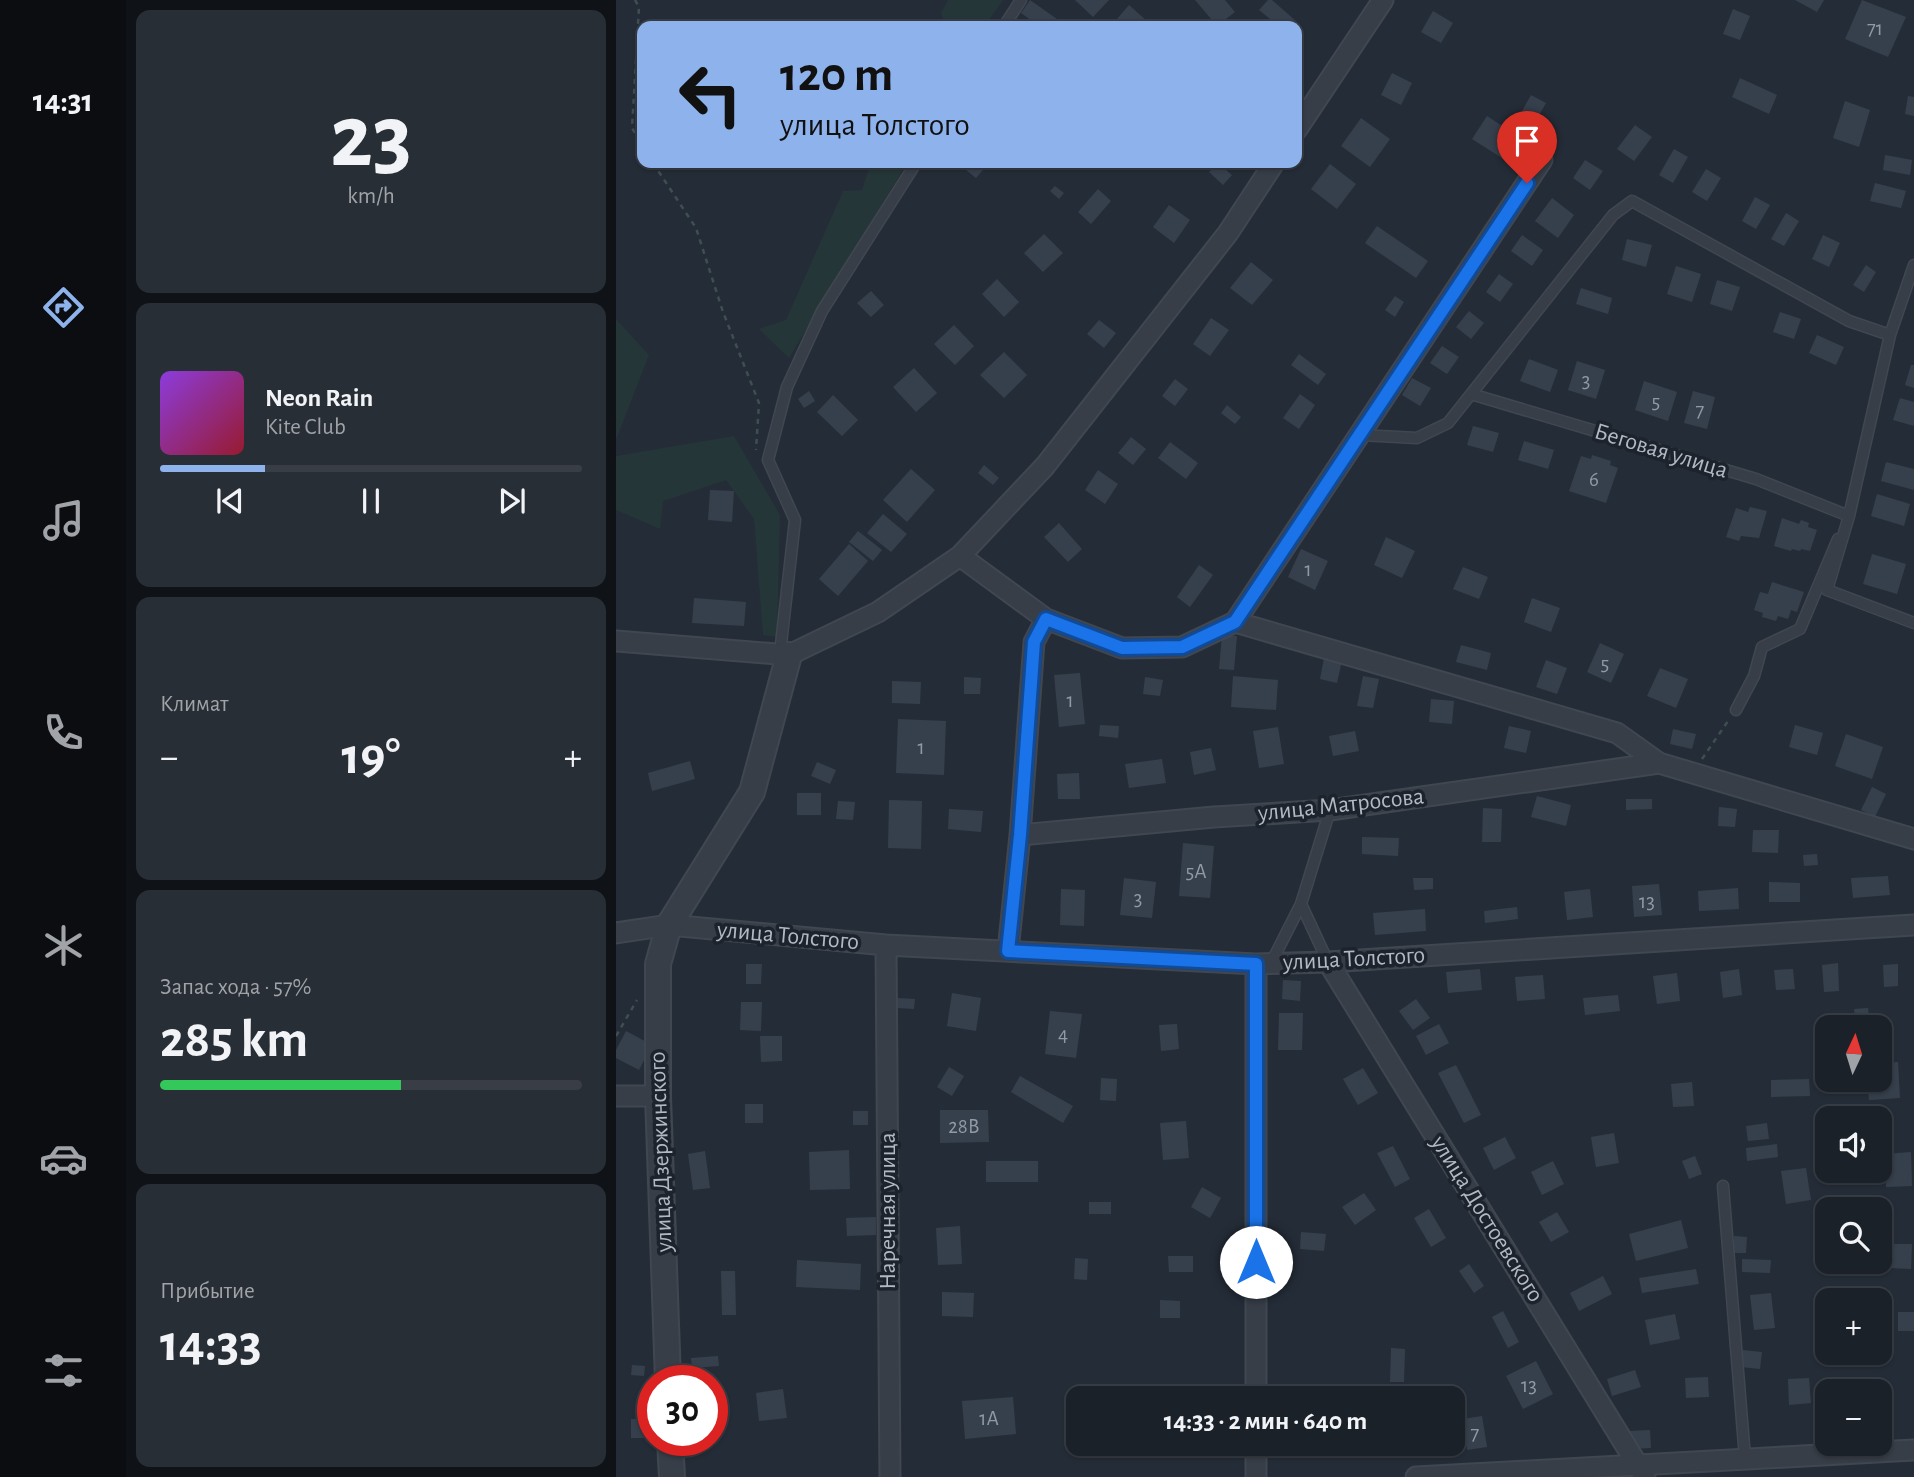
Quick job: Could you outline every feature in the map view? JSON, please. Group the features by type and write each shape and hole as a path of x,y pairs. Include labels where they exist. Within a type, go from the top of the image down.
{"street":[{"path":"1302,121 1382,0"},
{"path":"961,556 1046,619 1122,648 1182,647 1235,622 1542,160"},
{"path":"616,641 784,654 878,612 961,556 1045,466 1228,233 1271,168"},
{"path":"1008,951 1020,835 1034,642 1046,619"},
{"path":"1235,622 1617,733 1659,763 1914,839"},
{"name":"улица Дзержинского","path":"667,1365 658,1096 658,964 669,925 752,792 784,654"},
{"name":"улица Матросова","path":"1020,835 1214,817 1330,810 1659,763"},
{"name":"улица Толстого","path":"616,933 669,925 886,945 1264,963 1328,962 1914,925"},
{"name":"Наречная улица","path":"886,945 890,1477"},
{"name":"улица Достоевского","path":"1328,962 1641,1473"},
{"path":"1256,1386 1264,963"},
{"path":"616,1096 658,1096"},
{"path":"1416,1477 1641,1473 1745,1458 1914,1450"},
{"path":"670,1456 671,1477"},
{"path":"1256,1456 1256,1477"}],"lane":[{"path":"1007,21 1021,0"},
{"path":"784,654 795,520 768,460 787,387 822,311 913,168"},
{"path":"1359,435 1417,438 1448,423 1613,215 1632,201 1849,321 1890,335"},
{"path":"1914,265 1890,335 1849,516 1827,590 1914,623"},
{"name":"Беговая улица","path":"1471,394 1756,480 1849,516"},
{"path":"1736,710 1754,676 1762,647 1800,629 1828,559 1849,516"},
{"path":"1264,963 1301,904 1330,810"},
{"path":"1301,904 1328,962"},
{"path":"1723,1186 1745,1458"}],"path":[{"path":"635,0 639,7 638,21"},
{"path":"637,42 632,128 637,136"},
{"path":"656,168 696,228 723,312 759,403 755,452 768,460"},
{"path":"1710,747 1736,710"}],"shaded area":[{"path":"948,0 1003,0 988,21 944,21 941,13"},
{"path":"869,168 904,168 789,358 759,329 786,320 843,191 862,190"},
{"path":"616,319 649,355 616,440"},
{"path":"734,436 780,515 777,637 763,635 754,519 726,480 663,501 660,529 616,510 616,456"}],"building":[{"path":"1030,0 1057,19 1032,21 1021,13"},
{"path":"1075,0 1109,0 1093,17"},
{"path":"1195,0 1225,0 1235,12 1223,21 1213,21"},
{"path":"1268,0 1272,0 1296,21 1273,21 1259,10"},
{"path":"1795,0 1824,0 1817,12"},
{"path":"1862,0 1906,17 1888,57 1845,39"},
{"path":"1129,5 1147,21 1115,21"},
{"path":"1733,9 1750,16 1740,40 1723,34"},
{"path":"1433,11 1453,23 1441,43 1421,32"},
{"path":"1392,73 1412,83 1401,105 1381,95"},
{"path":"1740,78 1777,95 1769,114 1732,97"},
{"path":"1531,95 1546,103 1537,119 1522,111"},
{"path":"1908,96 1914,97 1914,116 1905,114"},
{"path":"1845,101 1870,110 1859,147 1833,138"},
{"path":"1487,116 1530,144 1516,167 1472,139"},
{"path":"1361,118 1390,139 1370,167 1341,146"},
{"path":"1635,125 1652,137 1634,161 1617,149"},
{"path":"1674,149 1688,157 1673,183 1659,175"},
{"path":"1885,155 1912,160 1910,175 1883,170"},
{"path":"1585,160 1603,171 1590,190 1573,178"},
{"path":"1330,164 1356,184 1337,209 1311,189"},
{"path":"964,168 985,168 976,178"},
{"path":"1213,168 1224,168 1232,175 1223,185 1209,172"},
{"path":"1706,169 1721,178 1707,201 1692,192"},
{"path":"1875,183 1906,191 1901,208 1870,201"},
{"path":"1055,186 1064,193 1059,199 1050,191"},
{"path":"1098,189 1111,201 1091,224 1078,212"},
{"path":"1755,197 1770,205 1756,229 1742,221"},
{"path":"1552,198 1574,215 1558,238 1535,221"},
{"path":"1169,205 1190,220 1174,243 1153,227"},
{"path":"1786,213 1799,221 1784,246 1771,239"},
{"path":"1377,226 1428,261 1416,278 1365,243"},
{"path":"1044,234 1063,253 1043,272 1024,253"},
{"path":"1522,235 1543,250 1532,266 1511,251"},
{"path":"1823,235 1840,243 1829,267 1812,259"},
{"path":"1627,239 1652,245 1646,267 1622,260"},
{"path":"1251,262 1273,280 1252,305 1230,288"},
{"path":"1866,265 1876,272 1864,292 1853,285"},
{"path":"1676,266 1701,274 1692,302 1667,294"},
{"path":"1499,274 1513,284 1500,302 1486,292"},
{"path":"997,279 1019,302 1004,317 982,294"},
{"path":"1717,280 1740,287 1732,311 1710,304"},
{"path":"1581,288 1612,298 1608,314 1576,304"},
{"path":"871,291 884,305 871,317 857,303"},
{"path":"1395,296 1404,302 1395,317 1385,310"},
{"path":"1469,311 1484,323 1471,339 1456,327"},
{"path":"1780,312 1801,319 1794,339 1773,332"},
{"path":"1211,318 1229,330 1210,356 1193,344"},
{"path":"1099,320 1116,333 1104,348 1087,334"},
{"path":"954,325 974,346 955,365 934,344"},
{"path":"1817,335 1844,347 1836,365 1809,353"},
{"path":"1442,346 1459,357 1447,374 1430,363"},
{"path":"1004,352 1027,375 1004,398 980,375"},
{"path":"1299,354 1326,374 1318,385 1291,365"},
{"path":"1529,359 1558,370 1550,392 1520,381"},
{"path":"1577,361 1605,370 1596,399 1568,390"},
{"path":"1911,365 1914,365 1914,388 1905,385"},
{"path":"914,368 937,393 916,412 893,387"},
{"path":"1412,378 1431,388 1420,406 1402,395"},
{"path":"1175,379 1188,389 1175,406 1162,396"},
{"path":"1644,381 1677,392 1668,421 1635,410"},
{"path":"809,391 815,401 804,408 798,399"},
{"path":"1693,391 1715,397 1707,429 1684,423"},
{"path":"1300,394 1315,405 1299,429 1283,418"},
{"path":"833,395 858,420 842,436 817,412"},
{"path":"1900,398 1914,402 1914,426 1893,420"},
{"path":"1227,405 1241,417 1235,424 1221,413"},
{"path":"1473,426 1499,433 1493,452 1467,445"},
{"path":"1131,437 1146,449 1133,465 1118,453"},
{"path":"1524,441 1554,450 1548,469 1518,460"},
{"path":"1170,442 1198,463 1186,479 1158,458"},
{"path":"1592,455 1611,461 1610,465 1618,468 1606,503 1569,491 1581,456 1591,459"},
{"path":"1886,462 1914,469 1914,490 1881,481"},
{"path":"984,465 999,478 993,485 978,473"},
{"path":"911,469 935,490 907,522 883,500"},
{"path":"1098,470 1118,484 1105,504 1085,490"},
{"path":"710,490 734,491 732,522 708,520"},
{"path":"1877,494 1910,504 1904,526 1871,516"},
{"path":"1750,507 1767,511 1759,538 1741,536 1739,541 1726,537 1736,508 1748,512"},
{"path":"883,514 907,534 891,552 867,533"},
{"path":"1782,518 1799,524 1801,520 1809,523 1808,527 1817,530 1810,551 1791,551 1774,546"},
{"path":"1059,523 1082,549 1068,562 1044,537"},
{"path":"858,531 882,550 873,561 849,542"},
{"path":"1386,537 1415,551 1402,578 1374,565"},
{"path":"849,544 868,561 838,596 819,579"},
{"path":"1301,549 1328,561 1315,590 1288,577"},
{"path":"1872,554 1906,564 1897,594 1863,584"},
{"path":"1199,565 1213,575 1190,607 1177,597"},
{"path":"1463,567 1488,577 1479,599 1453,589"},
{"path":"1772,582 1804,592 1797,612 1791,610 1788,619 1778,616 1776,621 1762,617 1763,613 1754,610 1760,592 1768,594"},
{"path":"694,598 746,602 744,626 692,623"},
{"path":"1532,598 1560,608 1551,632 1524,622"},
{"path":"1222,635 1237,636 1234,670 1219,669"},
{"path":"1600,643 1624,654 1611,683 1587,672"},
{"path":"1461,645 1491,653 1487,670 1456,662"},
{"path":"1325,653 1343,656 1337,683 1320,679"},
{"path":"1546,660 1567,668 1557,694 1536,687"},
{"path":"1660,668 1688,679 1676,708 1647,696"},
{"path":"1080,673 1085,724 1059,727 1054,675"},
{"path":"1233,676 1278,680 1276,710 1231,707"},
{"path":"1363,676 1379,679 1373,708 1357,706"},
{"path":"964,677 981,678 980,694 964,694"},
{"path":"1145,677 1163,680 1160,696 1143,694"},
{"path":"892,681 921,682 920,704 892,703"},
{"path":"1431,699 1454,701 1452,724 1429,722"},
{"path":"898,719 946,721 944,775 896,773"},
{"path":"1100,725 1119,726 1118,738 1099,736"},
{"path":"1795,725 1823,733 1817,755 1789,747"},
{"path":"1509,726 1531,731 1526,753 1504,748"},
{"path":"1278,727 1284,764 1259,768 1253,731"},
{"path":"1673,729 1696,734 1692,749 1670,744"},
{"path":"1355,731 1359,751 1333,756 1329,736"},
{"path":"1846,734 1883,747 1872,779 1835,766"},
{"path":"1211,748 1216,770 1194,775 1190,752"},
{"path":"1162,759 1166,783 1129,788 1125,764"},
{"path":"690,761 695,779 652,791 648,773"},
{"path":"817,762 836,770 830,784 811,776"},
{"path":"1079,773 1080,799 1058,799 1057,774"},
{"path":"1872,787 1886,794 1875,817 1861,810"},
{"path":"797,793 821,793 821,815 797,815"},
{"path":"1537,796 1571,805 1566,826 1531,817"},
{"path":"1626,799 1652,799 1652,809 1626,810"},
{"path":"889,800 922,801 921,849 888,848"},
{"path":"838,801 855,802 853,820 836,819"},
{"path":"1719,807 1737,809 1735,827 1718,826"},
{"path":"1483,808 1502,809 1501,842 1482,842"},
{"path":"949,809 983,811 981,832 948,829"},
{"path":"1753,830 1779,830 1778,853 1752,852"},
{"path":"1362,837 1399,838 1398,856 1362,854"},
{"path":"1183,843 1214,846 1210,898 1179,896"},
{"path":"1817,854 1818,865 1804,866 1803,855"},
{"path":"1888,876 1890,895 1853,898 1851,878"},
{"path":"1124,878 1156,882 1152,918 1120,915"},
{"path":"1413,878 1433,878 1433,889 1414,890"},
{"path":"1769,882 1800,883 1800,902 1769,902"},
{"path":"1659,884 1662,915 1634,917 1632,886"},
{"path":"1738,888 1739,909 1699,911 1698,891"},
{"path":"1061,889 1085,890 1084,926 1060,925"},
{"path":"1590,889 1593,917 1567,920 1564,892"},
{"path":"1517,907 1518,919 1485,923 1484,911"},
{"path":"1425,909 1426,931 1375,935 1373,913"},
{"path":"1838,963 1839,991 1824,992 1822,965"},
{"path":"746,964 762,964 761,984 746,984"},
{"path":"1898,964 1898,986 1884,987 1883,965"},
{"path":"1480,969 1482,990 1448,993 1446,972"},
{"path":"1739,969 1742,995 1723,998 1720,972"},
{"path":"1793,969 1795,989 1776,990 1774,970"},
{"path":"1677,973 1680,1001 1657,1004 1653,976"},
{"path":"1543,975 1545,999 1517,1001 1515,977"},
{"path":"1283,980 1301,981 1300,1001 1282,999"},
{"path":"952,993 981,998 976,1031 947,1026"},
{"path":"1618,995 1620,1011 1585,1015 1583,998"},
{"path":"897,998 915,999 914,1009 897,1008"},
{"path":"1416,999 1430,1018 1413,1030 1399,1011"},
{"path":"741,1002 762,1002 761,1031 740,1030"},
{"path":"1868,1008 1869,1015 1855,1015 1854,1009"},
{"path":"1050,1011 1082,1014 1076,1058 1045,1054"},
{"path":"1279,1013 1303,1013 1302,1050 1278,1050"},
{"path":"1177,1024 1179,1049 1161,1051 1159,1025"},
{"path":"1439,1024 1449,1043 1426,1055 1416,1036"},
{"path":"626,1031 652,1045 639,1070 616,1058 616,1050"},
{"path":"760,1036 782,1036 782,1061 761,1062"},
{"path":"1892,1062 1898,1062 1900,1098 1869,1100 1868,1092 1892,1092"},
{"path":"1456,1065 1481,1115 1464,1123 1438,1073"},
{"path":"949,1067 964,1076 952,1096 937,1087"},
{"path":"1363,1068 1378,1093 1358,1105 1343,1079"},
{"path":"1020,1076 1073,1106 1063,1123 1011,1092"},
{"path":"1101,1078 1117,1079 1116,1101 1100,1100"},
{"path":"1809,1079 1810,1096 1771,1097 1771,1080"},
{"path":"1692,1082 1694,1106 1673,1107 1671,1084"},
{"path":"745,1104 763,1104 763,1123 745,1123"},
{"path":"940,1110 988,1110 989,1142 940,1143"},
{"path":"853,1111 868,1111 868,1125 853,1125"},
{"path":"1186,1121 1189,1158 1163,1160 1160,1123"},
{"path":"1767,1123 1769,1139 1748,1141 1746,1126"},
{"path":"1614,1133 1619,1163 1596,1167 1591,1137"},
{"path":"1505,1137 1516,1158 1494,1170 1483,1148"},
{"path":"1777,1144 1778,1157 1747,1161 1746,1148"},
{"path":"1393,1146 1410,1179 1395,1187 1377,1153"},
{"path":"849,1150 850,1189 810,1190 809,1152"},
{"path":"705,1151 710,1188 693,1190 688,1154"},
{"path":"1911,1152 1912,1186 1886,1187 1886,1183 1892,1183 1892,1153"},
{"path":"1695,1156 1702,1174 1689,1179 1682,1161"},
{"path":"986,1161 1038,1161 1038,1182 986,1182"},
{"path":"1553,1161 1564,1184 1542,1195 1531,1172"},
{"path":"1806,1168 1811,1200 1786,1204 1781,1171"},
{"path":"1202,1187 1221,1198 1210,1218 1191,1207"},
{"path":"1364,1193 1376,1210 1355,1225 1342,1207"},
{"path":"1089,1202 1111,1202 1111,1214 1089,1214"},
{"path":"1429,1209 1446,1238 1431,1247 1414,1218"},
{"path":"1557,1212 1569,1232 1551,1242 1539,1222"},
{"path":"876,1217 876,1235 847,1236 846,1218"},
{"path":"1681,1220 1688,1248 1636,1261 1629,1234"},
{"path":"960,1226 962,1264 938,1265 936,1228"},
{"path":"1301,1232 1326,1234 1324,1251 1300,1249"},
{"path":"1734,1236 1747,1237 1746,1253 1733,1253"},
{"path":"1892,1244 1912,1244 1911,1269 1892,1268"},
{"path":"1168,1256 1193,1256 1193,1272 1169,1272"},
{"path":"1075,1258 1088,1259 1087,1280 1074,1279"},
{"path":"1742,1259 1771,1260 1770,1273 1742,1272"},
{"path":"797,1260 861,1264 860,1290 796,1287"},
{"path":"1469,1264 1484,1286 1474,1293 1459,1271"},
{"path":"1696,1269 1699,1284 1642,1293 1639,1278"},
{"path":"721,1271 735,1271 736,1315 722,1315"},
{"path":"1603,1276 1612,1294 1579,1311 1570,1293"},
{"path":"942,1292 974,1293 973,1317 942,1316"},
{"path":"1771,1293 1775,1328 1754,1330 1750,1295"},
{"path":"1160,1300 1180,1301 1180,1318 1160,1318"},
{"path":"1503,1311 1519,1342 1508,1348 1492,1317"},
{"path":"1898,1312 1914,1312 1914,1331 1898,1331"},
{"path":"1675,1314 1680,1339 1650,1345 1645,1320"},
{"path":"1391,1348 1405,1349 1404,1382 1390,1382"},
{"path":"1743,1350 1762,1352 1760,1369 1741,1367"},
{"path":"718,1356 719,1365 692,1365 691,1358"},
{"path":"1536,1361 1553,1394 1523,1409 1506,1376"},
{"path":"632,1365 637,1365 637,1375 631,1375"},
{"path":"1635,1370 1641,1387 1612,1396 1607,1379"},
{"path":"1708,1377 1709,1397 1686,1398 1685,1378"},
{"path":"1809,1378 1811,1403 1789,1405 1788,1379"},
{"path":"783,1389 787,1418 759,1421 756,1393"},
{"path":"1013,1397 1016,1434 965,1439 962,1401"},
{"path":"1482,1416 1487,1447 1467,1450 1465,1419"},
{"path":"631,1419 637,1419 637,1438 631,1438"},
{"path":"1650,1430 1651,1448 1631,1449 1629,1431"}],"route":[{"path":"1256,1262 1256,964 1008,951 1020,835 1034,642 1046,619 1122,648 1182,647 1235,622 1527,183"}]}
